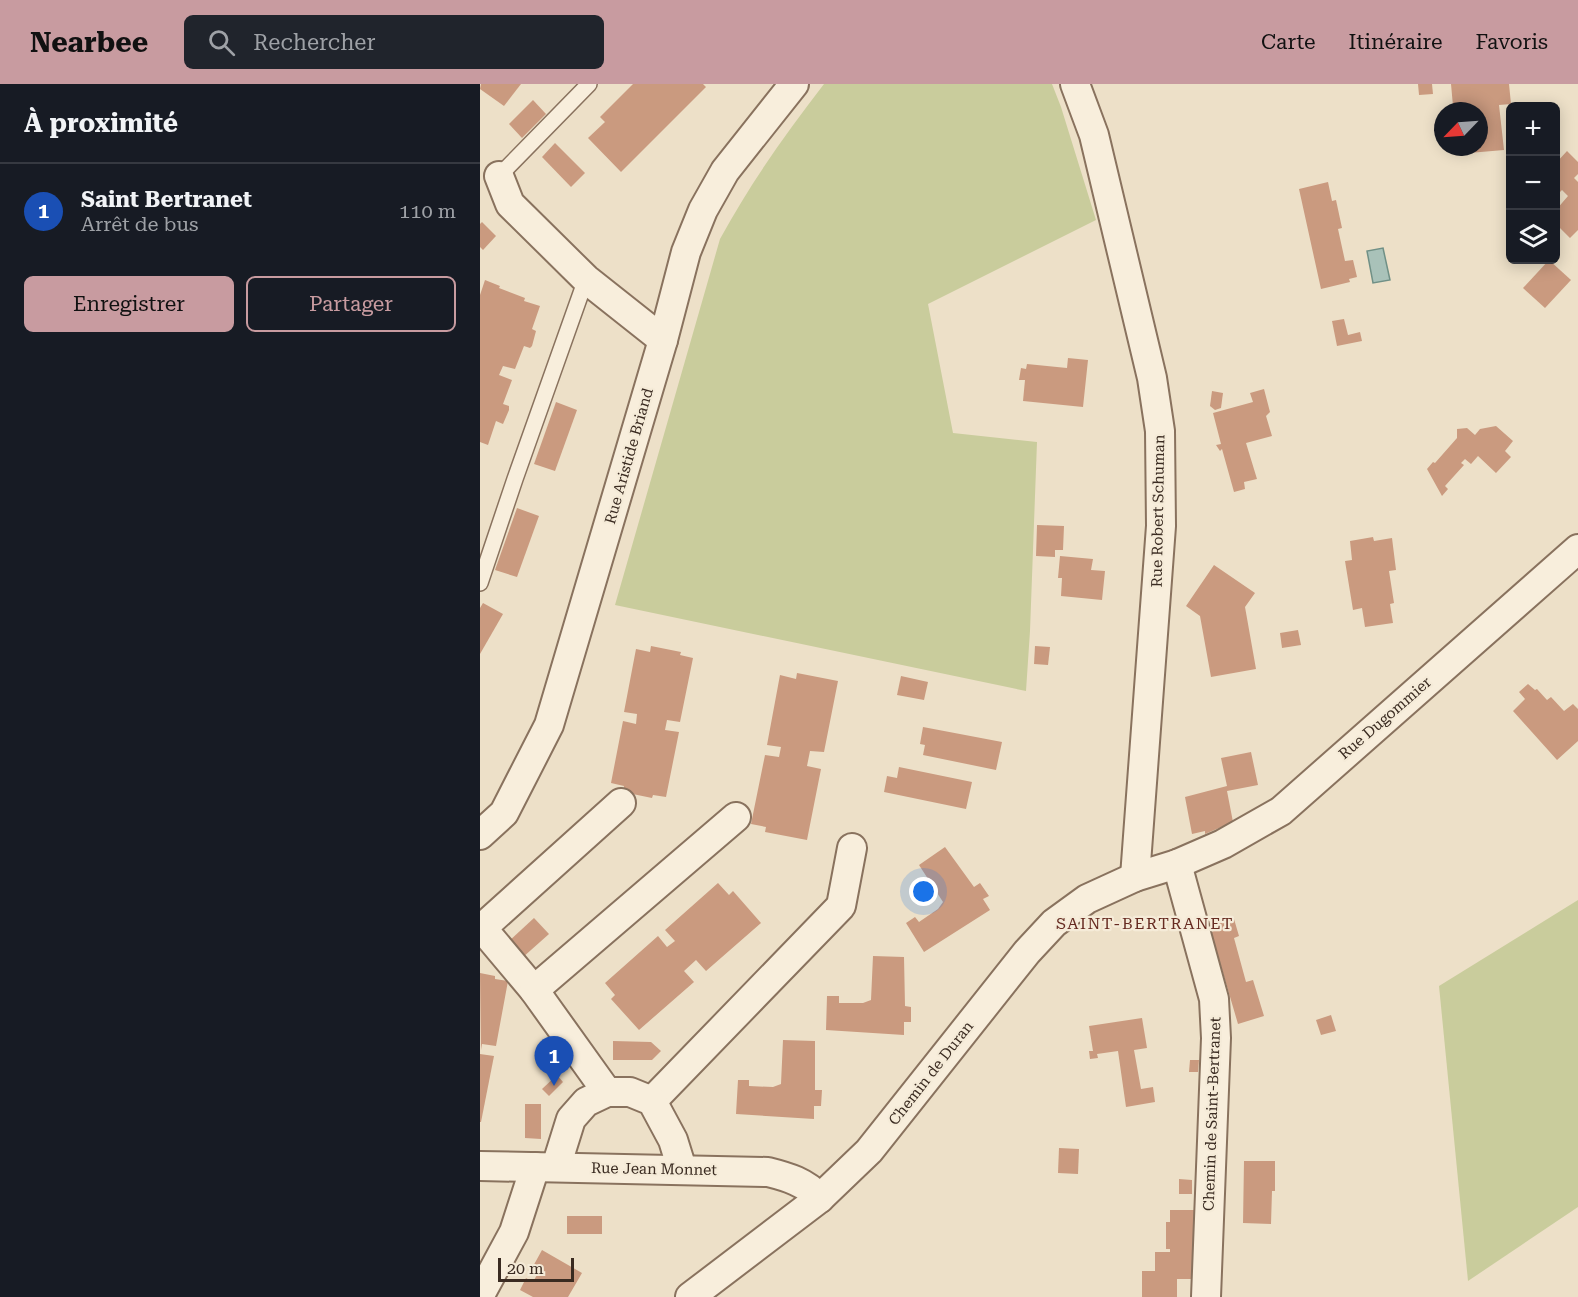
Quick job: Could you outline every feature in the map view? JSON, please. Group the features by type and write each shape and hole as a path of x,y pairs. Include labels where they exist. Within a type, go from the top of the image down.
{"street":[{"name":"Rue Aristide Briand","path":"480,836 504,813 549,726 663,340 686,252 703,210 725,171 794,84"},
{"name":"Rue Robert Schuman","path":"1075,84 1096,147 1152,378 1160,431 1161,526 1135,877"},
{"path":"499,176 510,204 586,279 663,340"},
{"name":"Rue Dugommier","path":"1177,864 1223,844 1281,811 1578,549"},
{"path":"607,1092 534,990 482,928 621,803"},
{"path":"534,990 736,817"},
{"path":"652,1101 841,906 852,848"},
{"name":"Chemin de Duran","path":"690,1297 820,1198 869,1151 1027,952 1054,923 1088,899 1135,877 1177,864"},
{"name":"Chemin de Saint-Bertranet","path":"1177,864 1214,999 1216,1038 1206,1297"},
{"path":"480,1295 571,1119 586,1102 607,1092 630,1092 652,1101 673,1140 682,1169"},
{"name":"Rue Jean Monnet","path":"480,1166 768,1172 791,1177 813,1190 820,1198"}],"lane":[{"path":"499,176 589,84"},
{"path":"480,584 586,279"}],"green space":[{"path":"824,84 1052,84 1061,107 1096,220 928,304 953,433 1037,442 1026,691 615,605 720,239 769,159"},
{"path":"1578,900 1578,1207 1468,1281 1439,986"}],"water":[{"path":"1383,248 1390,280 1373,283 1367,251"}],"building":[{"path":"481,84 521,84 504,106 480,89"},
{"path":"633,84 703,84 706,87 621,172 588,138 605,122 600,117"},
{"path":"1418,84 1432,84 1433,94 1419,95"},
{"path":"1451,84 1509,84 1511,102 1499,105 1504,150 1488,151 1488,102 1453,102"},
{"path":"533,100 546,114 522,138 509,124"},
{"path":"555,143 585,173 571,187 542,157"},
{"path":"1567,151 1578,162 1578,174 1574,178 1578,182 1578,230 1570,238 1560,228 1560,205 1568,196 1562,190 1560,192 1560,159"},
{"path":"1328,182 1332,201 1336,200 1342,228 1338,229 1345,261 1353,260 1357,277 1349,279 1350,282 1321,289 1299,189"},
{"path":"482,222 496,236 483,250 480,247 480,224"},
{"path":"1545,264 1553,264 1571,280 1545,308 1523,288"},
{"path":"485,280 525,298 524,301 540,306 532,329 536,331 532,346 530,348 524,346 515,369 503,366 499,375 512,380 503,404 509,406 509,410 503,424 496,421 488,445 480,442 480,295"},
{"path":"1344,319 1348,335 1360,332 1362,341 1337,346 1332,321"},
{"path":"1068,358 1088,360 1083,407 1023,401 1025,380 1019,380 1021,368 1026,369 1027,364 1067,368"},
{"path":"1264,389 1270,412 1266,416 1272,436 1246,443 1257,479 1244,482 1245,489 1234,492 1222,449 1220,451 1216,445 1221,444 1213,413 1253,402 1250,393"},
{"path":"1212,391 1223,393 1221,408 1215,410 1210,406"},
{"path":"556,402 577,410 555,471 534,464"},
{"path":"1496,426 1513,441 1505,451 1511,457 1496,473 1478,456 1471,464 1465,459 1461,463 1464,465 1445,486 1448,489 1442,496 1427,469 1457,438 1457,429 1467,428 1475,435 1480,429"},
{"path":"517,508 539,516 517,577 495,570"},
{"path":"1037,525 1064,526 1063,550 1055,550 1055,557 1036,556"},
{"path":"1373,537 1374,541 1392,538 1396,570 1389,571 1394,603 1390,604 1393,623 1365,627 1362,608 1353,610 1345,561 1352,560 1350,541"},
{"path":"1060,556 1093,559 1091,570 1105,571 1102,600 1061,596 1062,578 1058,578"},
{"path":"1214,565 1255,593 1245,607 1256,669 1211,677 1200,616 1186,606"},
{"path":"483,603 503,614 480,654 480,608"},
{"path":"1298,630 1301,645 1282,648 1280,633"},
{"path":"651,646 681,652 680,655 693,658 680,722 667,720 665,730 679,732 666,797 653,795 652,798 623,792 624,786 611,783 623,721 636,724 637,714 624,712 636,649 650,652"},
{"path":"1035,646 1050,647 1048,665 1034,664"},
{"path":"797,673 838,681 824,752 810,751 807,766 821,769 807,840 765,832 766,827 751,824 765,755 779,757 781,747 767,745 780,675 796,679"},
{"path":"901,676 928,682 924,700 897,695"},
{"path":"1528,684 1535,690 1537,689 1547,700 1551,697 1564,711 1573,704 1578,709 1578,741 1557,760 1513,711 1525,699 1519,692"},
{"path":"923,727 1002,742 996,770 923,755 925,745 920,744"},
{"path":"1251,752 1258,785 1227,791 1233,822 1205,834 1205,831 1192,834 1185,797 1227,786 1221,758"},
{"path":"899,767 972,782 966,809 884,792 887,776 897,778"},
{"path":"945,847 974,887 980,883 989,896 983,899 990,910 924,952 906,923 915,917 919,922 938,909 943,902 919,865"},
{"path":"718,883 729,895 733,891 761,923 706,971 696,960 684,971 694,982 639,1030 611,999 615,995 605,983 658,936 667,947 675,941 665,930"},
{"path":"534,918 549,934 522,958 508,942"},
{"path":"1234,919 1239,936 1234,938 1246,982 1253,980 1264,1016 1238,1024 1211,932 1217,930 1216,924"},
{"path":"873,956 904,957 905,1006 911,1007 911,1022 904,1022 904,1035 826,1030 827,996 839,996 839,1003 863,1003 871,1000"},
{"path":"480,973 508,981 496,1046 482,1044 481,1050"},
{"path":"1331,1015 1336,1031 1321,1035 1316,1020"},
{"path":"1142,1018 1147,1048 1134,1050 1141,1089 1153,1087 1155,1102 1126,1107 1118,1051 1097,1054 1098,1058 1090,1059 1089,1051 1093,1051 1089,1026"},
{"path":"783,1040 815,1041 815,1090 822,1090 821,1106 814,1106 814,1119 736,1114 738,1080 749,1080 749,1086 773,1087 781,1084"},
{"path":"613,1041 651,1042 661,1051 652,1060 613,1060"},
{"path":"480,1054 494,1056 481,1122 480,1122"},
{"path":"1190,1060 1199,1060 1198,1072 1189,1072"},
{"path":"557,1075 563,1082 549,1096 542,1089"},
{"path":"525,1104 541,1104 541,1139 525,1138"},
{"path":"1059,1148 1079,1149 1078,1174 1058,1173"},
{"path":"1244,1161 1275,1161 1275,1191 1272,1191 1271,1224 1243,1223"},
{"path":"1179,1179 1192,1180 1192,1194 1179,1194"},
{"path":"1170,1210 1194,1210 1195,1279 1177,1279 1177,1297 1142,1297 1142,1271 1155,1271 1155,1252 1170,1252 1170,1249 1166,1249 1166,1222 1170,1222"},
{"path":"567,1216 602,1216 602,1234 567,1234"},
{"path":"542,1250 582,1273 568,1297 533,1297 520,1290 526,1278 533,1282 538,1273 531,1270"}],"place":[{"name":"Saint Bertranet","path":"554,1086"}],"district":[{"name":"SAINT-BERTRANET","path":"1145,923"}]}
